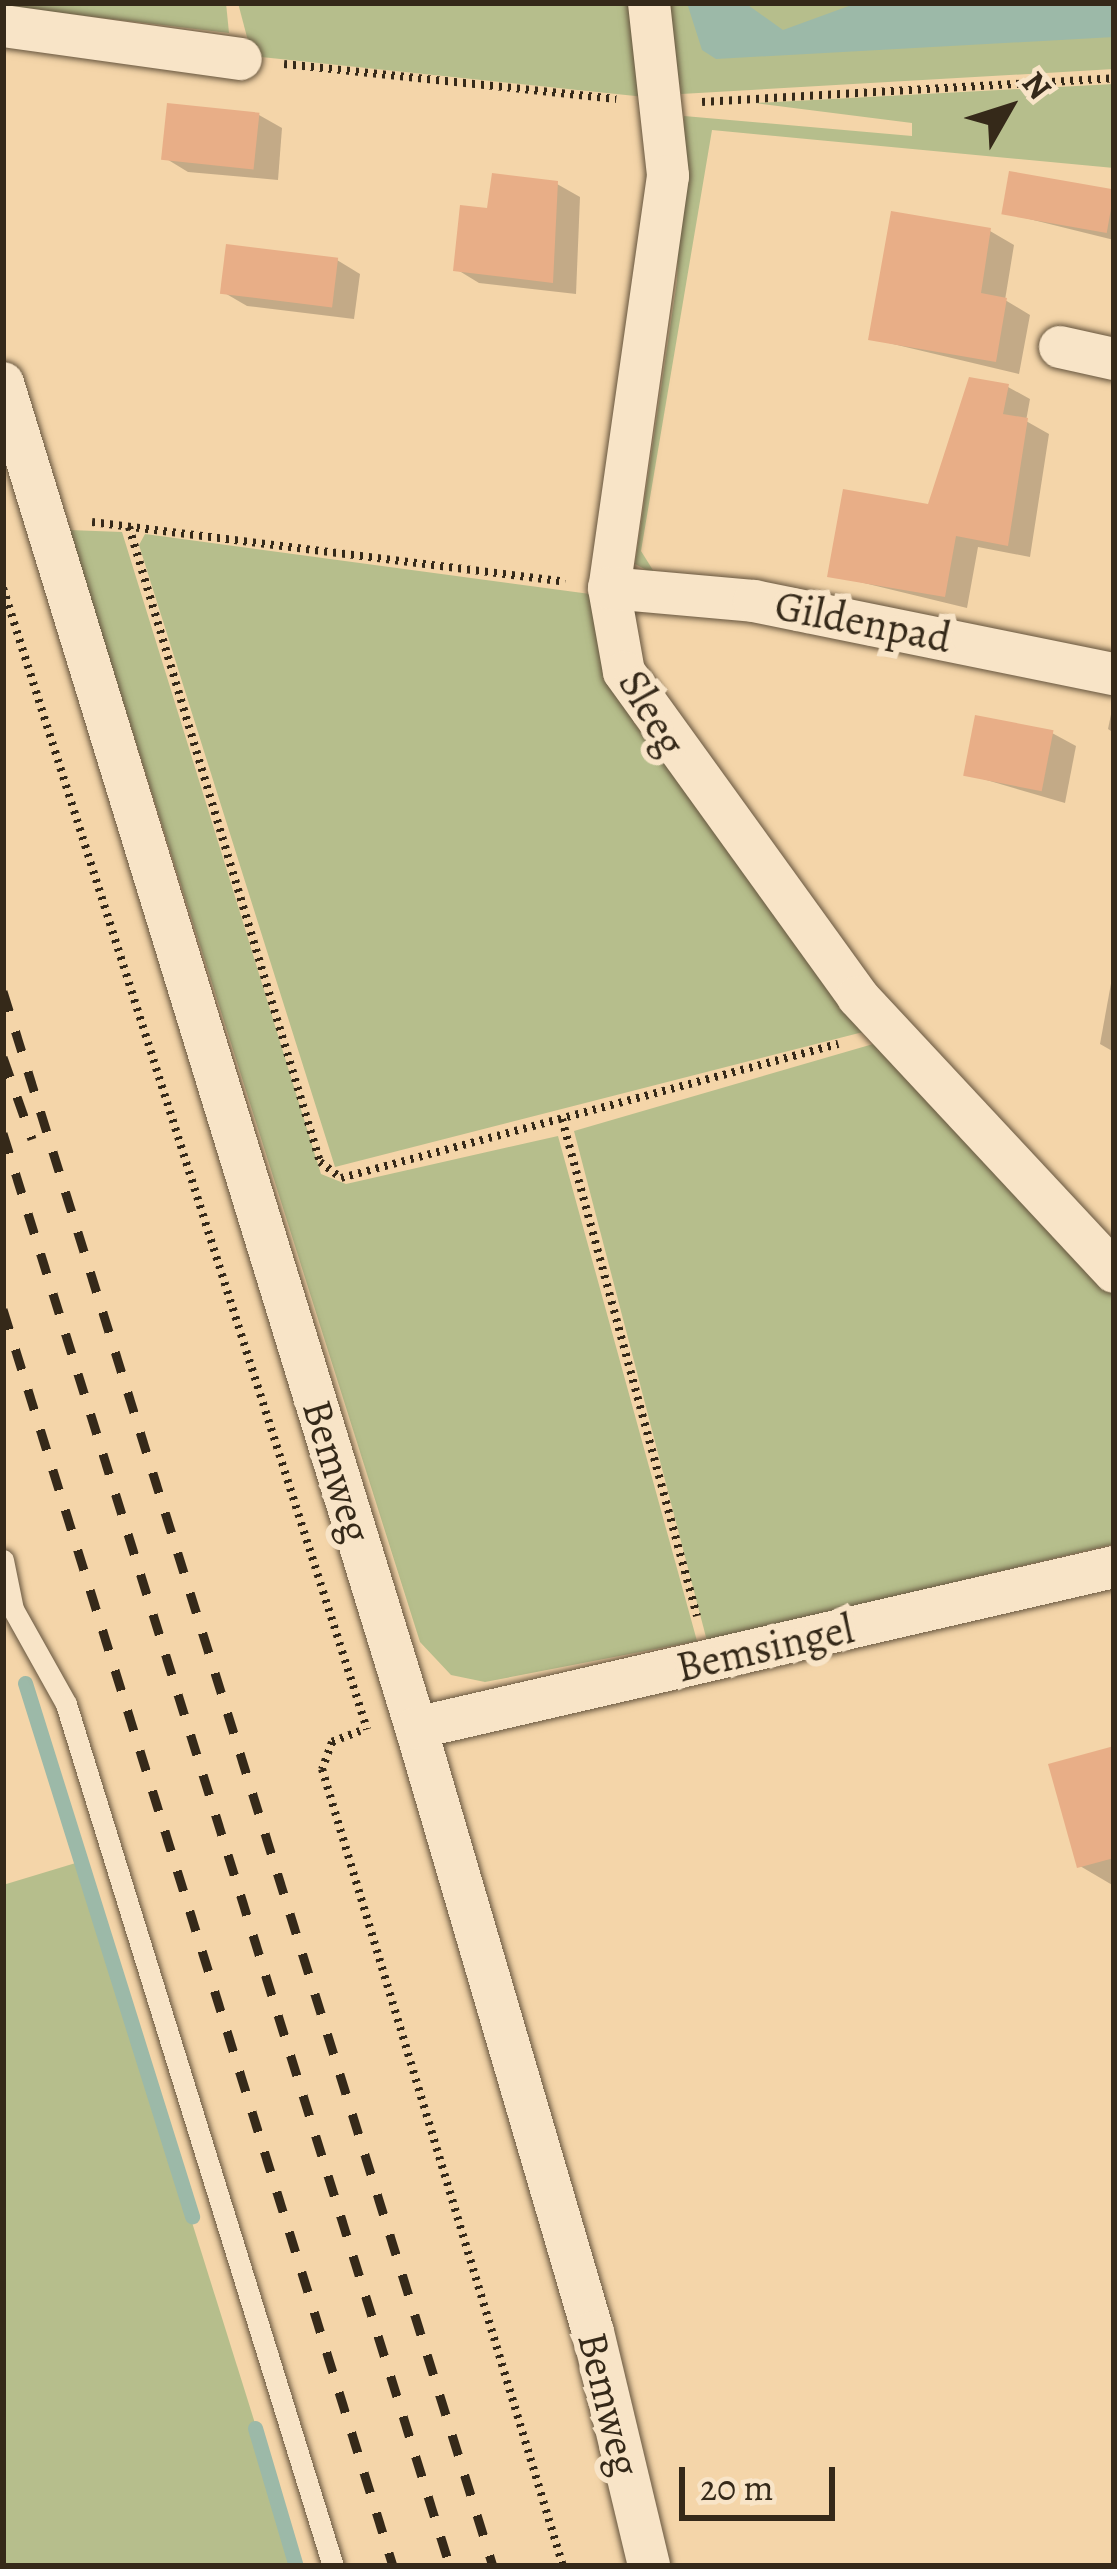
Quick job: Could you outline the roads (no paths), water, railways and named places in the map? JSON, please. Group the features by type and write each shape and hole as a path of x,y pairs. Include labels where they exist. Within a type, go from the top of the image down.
{"street":[{"name":"Sleeg","path":"649,3 668,176 662,271 608,588 641,705 887,1031 1114,1272"},
{"path":"3,26 242,59"},
{"path":"1060,347 1114,359"},
{"name":"Bemweg","path":"3,383 414,1722 593,2332 649,2566"},
{"name":"Gildenpad","path":"608,588 776,604 1114,674"},
{"name":"Bemsingel","path":"414,1722 709,1661 1114,1567"}],"lane":[{"path":"3,1560 13,1609 65,1704 333,2566"}],"waterway":[{"path":"25,1683 192,2216"},
{"path":"255,2428 296,2566"}],"railway":[{"path":"3,991 493,2566"},
{"path":"3,1057 32,1139"},
{"path":"3,1133 450,2566"},
{"path":"3,1309 393,2566"}]}
